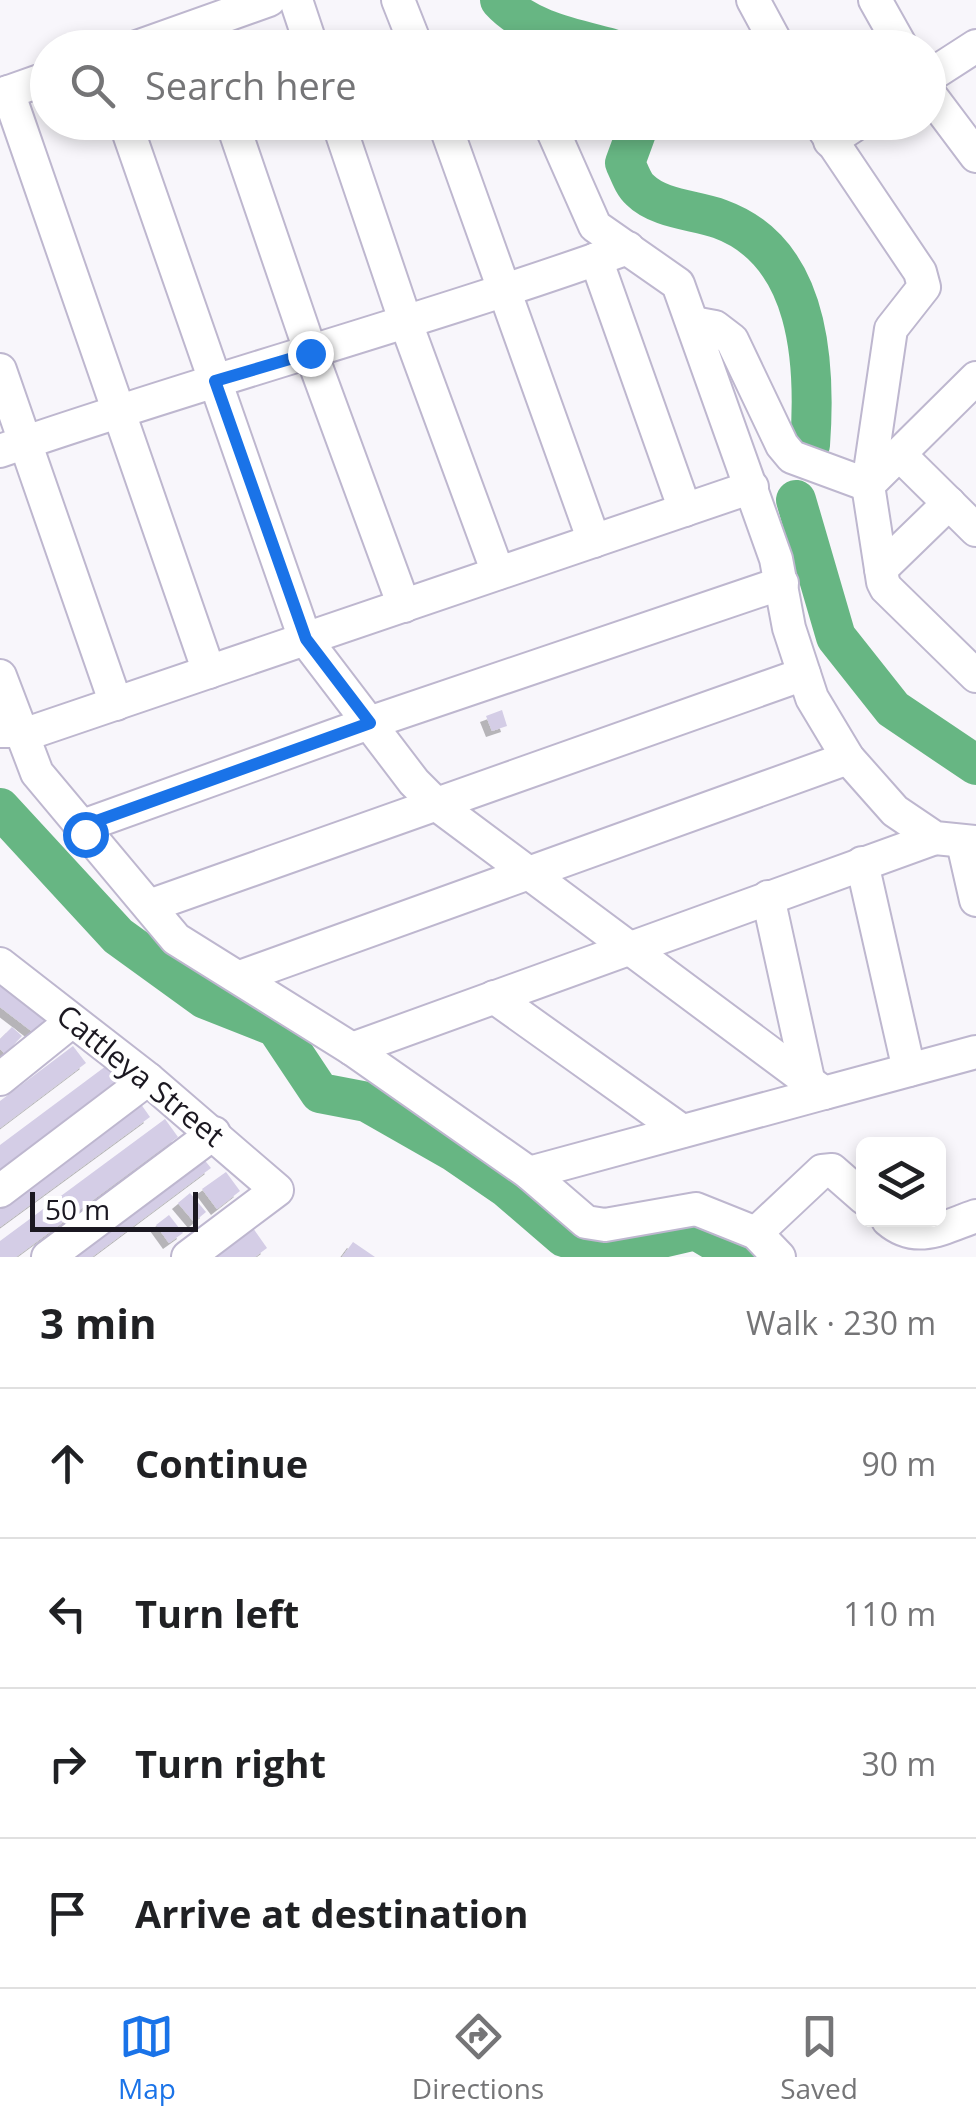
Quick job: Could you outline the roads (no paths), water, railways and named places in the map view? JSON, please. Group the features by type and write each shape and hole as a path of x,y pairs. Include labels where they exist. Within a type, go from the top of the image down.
{"street":[{"path":"214,30 269,0"},
{"path":"296,0 306,30"},
{"path":"398,0 409,30"},
{"path":"753,0 769,30"},
{"path":"875,0 892,30"},
{"path":"946,65 976,46"},
{"path":"30,85 4,94 209,672"},
{"path":"946,116 976,156"},
{"path":"131,140 306,639 414,782 436,804 816,1086"},
{"path":"238,140 310,353 404,606"},
{"path":"344,140 498,574"},
{"path":"451,140 594,541"},
{"path":"557,140 596,226 678,284 752,487 812,698 848,758 895,811 958,841 976,900"},
{"path":"830,140 920,272 924,287 889,335 868,485 881,570 886,588 976,676"},
{"path":"12,446 406,323 628,248"},
{"path":"596,259 685,510"},
{"path":"693,323 716,327 732,340 782,445 792,456 868,485"},
{"path":"0,370 12,446 116,704"},
{"path":"868,485 973,387"},
{"path":"899,454 976,530"},
{"path":"9,731 35,731 752,487"},
{"path":"881,570 949,504"},
{"path":"80,827 370,723 782,583"},
{"path":"149,906 804,674"},
{"path":"0,676 9,731 80,827 109,855 176,939 352,1049 529,1173 586,1222 594,1225 696,1210 756,1232 779,1257"},
{"path":"240,977 848,758"},
{"path":"352,1049 862,862 958,841"},
{"path":"862,862 910,1070"},
{"path":"768,897 816,1086"},
{"name":"Cattleya Street","path":"0,964 148,1079 277,1190 188,1257"},
{"path":"494,997 682,1131"},
{"path":"3,1071 72,1021"},
{"path":"529,1173 682,1131 816,1086 910,1070 976,1052"},
{"path":"0,1191 148,1079"},
{"path":"48,1257 214,1133"},
{"path":"756,1232 822,1171 832,1170 856,1191"},
{"path":"898,1227 948,1242 976,1216"}],"waterway":[{"path":"500,0 523,19 549,30"},
{"path":"633,140 625,163 638,187 657,201 720,219 750,235 773,257 790,284 808,347 810,445"},
{"path":"796,500 836,637 893,709 976,765"},
{"path":"0,808 118,936 205,999 276,1027 320,1093 367,1102 453,1151 507,1188 564,1237 595,1247 619,1248 696,1230 741,1257"}]}
